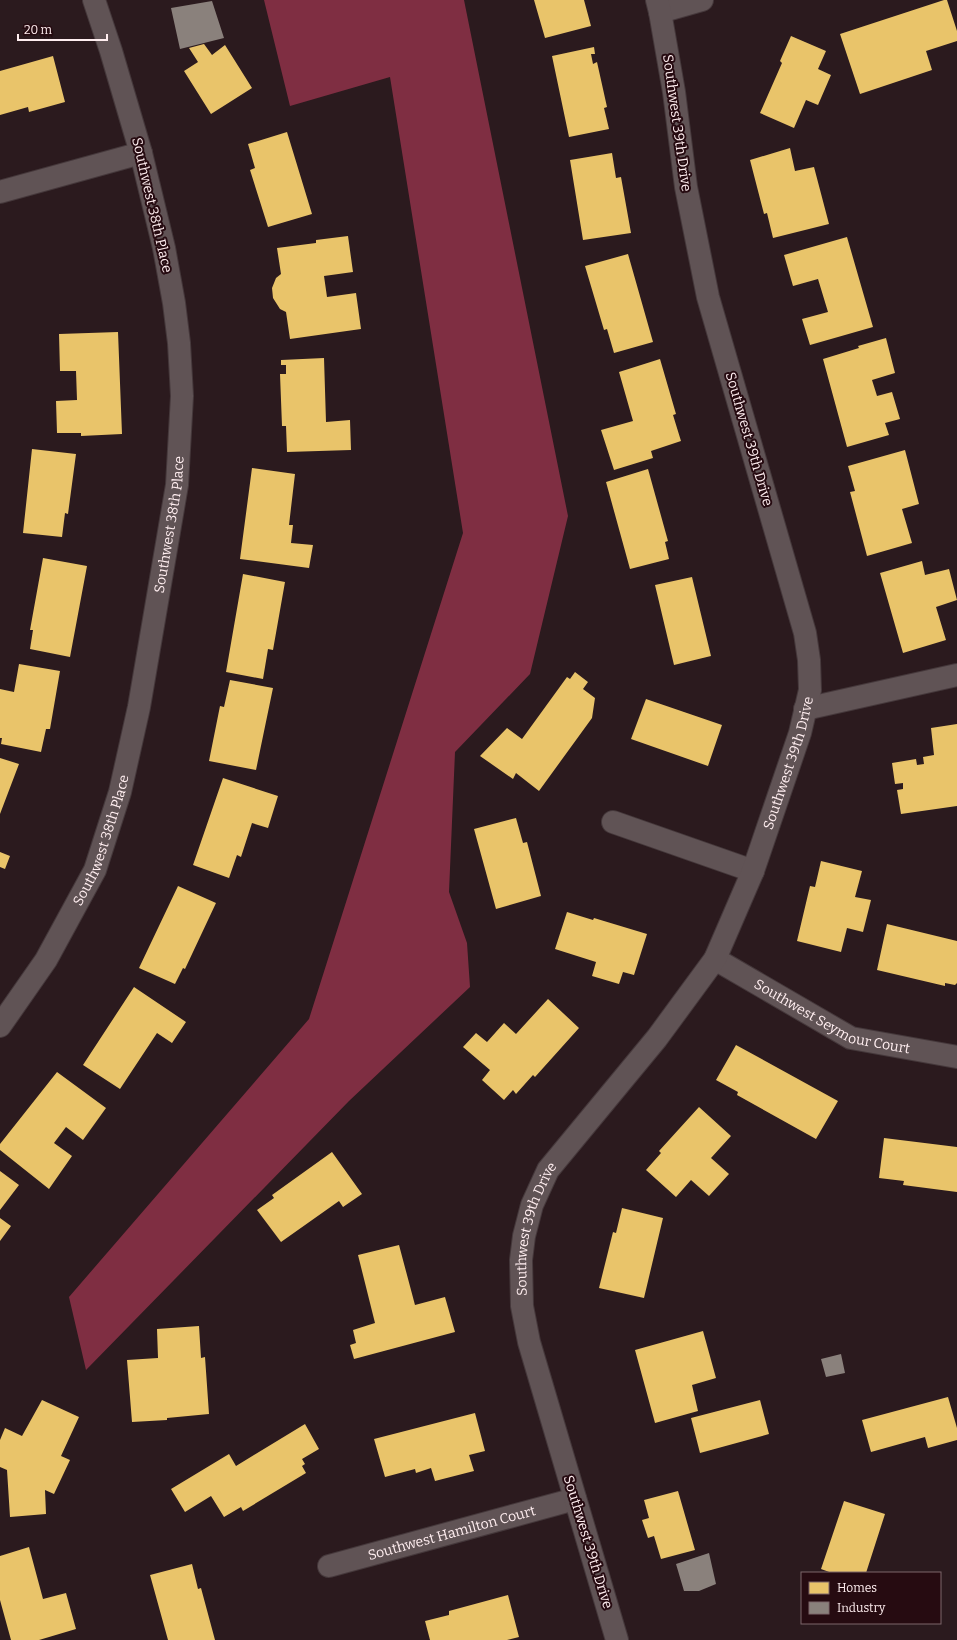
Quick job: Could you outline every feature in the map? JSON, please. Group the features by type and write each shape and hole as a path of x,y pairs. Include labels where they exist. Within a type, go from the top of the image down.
{"street":[{"name":"Southwest 38th Place","path":"0,1026 46,960 95,870 120,792 139,708 177,485 182,396 179,343 174,304 164,248 140,153 111,50 94,0"},
{"path":"658,6 702,0"},
{"name":"Southwest 39th Drive","path":"617,1640 529,1342 522,1306 521,1260 524,1236 532,1205 548,1170 657,1038 714,959 753,871 800,734 810,690 809,660 805,633 708,297 686,187 674,92 658,6"},
{"path":"0,192 140,153"},
{"path":"806,709 957,675"},
{"path":"613,822 753,871"},
{"name":"Southwest Seymour Court","path":"714,959 851,1038 957,1057"},
{"name":"Southwest Hamilton Court","path":"329,1566 575,1499"}],"shaded area":[{"path":"264,0 464,0 568,516 530,674 455,752 449,892 467,943 470,987 349,1101 86,1370 69,1297 309,1019 463,533 390,77 290,106"}],"building: Homes":[{"path":"534,0 584,0 591,26 545,38"},
{"path":"947,0 957,31 957,41 926,51 932,70 860,94 840,34"},
{"path":"791,36 826,51 818,69 831,75 818,105 806,100 794,128 760,113 782,63 780,61"},
{"path":"204,44 212,55 225,45 252,88 211,114 184,71 198,62 189,48"},
{"path":"594,47 595,54 591,54 593,64 597,62 607,107 604,108 609,129 569,137 552,56"},
{"path":"53,56 65,102 29,112 28,107 0,115 0,71"},
{"path":"287,132 312,214 268,227 250,170 255,168 248,144"},
{"path":"790,148 795,171 814,167 829,224 773,238 767,213 764,214 750,160"},
{"path":"612,153 616,178 621,177 631,233 583,240 570,160"},
{"path":"348,236 353,272 324,276 327,297 356,293 361,329 290,339 286,312 280,309 273,298 272,288 276,278 281,274 277,248 316,243 316,240"},
{"path":"847,237 873,327 810,345 802,319 828,312 818,279 793,286 784,255"},
{"path":"628,254 653,342 614,353 607,329 604,330 585,266"},
{"path":"118,332 122,434 81,436 81,433 57,433 56,401 77,400 76,371 60,371 59,334"},
{"path":"886,338 895,373 872,380 877,396 892,392 900,419 885,423 889,435 847,447 823,359 859,348 858,346"},
{"path":"324,358 326,422 350,420 351,450 287,452 286,426 282,426 280,374 286,374 286,365 281,365 281,360"},
{"path":"660,359 676,414 673,415 681,441 651,451 653,458 614,470 601,430 633,421 619,372"},
{"path":"32,449 76,454 68,514 65,513 62,537 23,533"},
{"path":"905,450 919,504 902,509 912,543 867,556 850,492 855,491 848,466"},
{"path":"252,468 295,474 289,525 293,525 291,543 313,545 309,568 240,559"},
{"path":"648,469 668,541 665,542 669,559 630,569 606,482"},
{"path":"43,558 87,566 70,657 30,649 33,630 30,630"},
{"path":"922,561 925,575 949,569 957,600 936,607 946,640 903,653 880,573"},
{"path":"243,574 285,582 273,650 268,649 263,679 226,672"},
{"path":"692,577 711,656 674,665 655,585"},
{"path":"19,664 60,671 50,729 46,729 41,752 1,744 0,689 14,692"},
{"path":"575,672 588,682 583,689 595,698 592,718 539,791 516,773 513,779 480,756 507,728 522,739 567,677 570,679"},
{"path":"230,680 273,688 256,770 209,761 220,706 224,707"},
{"path":"646,699 722,725 708,766 631,739"},
{"path":"957,724 957,806 901,814 897,790 903,789 903,783 895,784 892,763 916,759 917,765 924,764 923,757 934,755 931,728"},
{"path":"0,758 19,764 0,814"},
{"path":"223,778 278,796 268,828 252,823 241,857 237,855 229,878 193,865"},
{"path":"516,818 523,843 527,842 541,896 496,909 474,829"},
{"path":"0,852 10,856 5,869 0,867"},
{"path":"821,861 862,871 855,897 871,900 863,932 847,928 841,952 797,941 810,886 815,887"},
{"path":"178,886 216,903 185,969 183,968 175,984 139,968"},
{"path":"567,912 593,920 594,918 647,934 634,975 623,972 619,984 592,976 596,962 555,949"},
{"path":"887,924 957,941 957,983 955,985 945,983 945,986 877,970"},
{"path":"134,987 186,1022 172,1043 157,1033 120,1089 83,1065"},
{"path":"548,999 579,1028 535,1077 533,1075 516,1094 513,1090 504,1100 482,1080 490,1070 463,1047 476,1033 487,1042 504,1023 516,1034"},
{"path":"736,1045 838,1101 816,1139 737,1095 738,1092 716,1080"},
{"path":"57,1072 106,1108 83,1140 66,1127 54,1143 72,1156 49,1189 0,1150 0,1144"},
{"path":"699,1107 731,1136 711,1158 729,1174 709,1196 691,1180 676,1197 646,1170 661,1153 659,1151"},
{"path":"884,1138 957,1147 957,1192 903,1185 904,1181 879,1178"},
{"path":"332,1152 362,1194 343,1207 339,1201 281,1242 257,1210 274,1198 272,1195"},
{"path":"0,1171 19,1185 0,1210"},
{"path":"622,1208 663,1218 644,1298 599,1288 613,1232 616,1233"},
{"path":"0,1218 11,1226 0,1241"},
{"path":"399,1245 415,1305 445,1297 455,1332 354,1359 350,1345 356,1343 353,1330 375,1323 358,1255"},
{"path":"199,1326 201,1358 205,1357 209,1414 167,1418 167,1420 132,1422 127,1360 158,1358 157,1329"},
{"path":"703,1331 716,1378 692,1385 698,1411 655,1423 635,1350"},
{"path":"948,1397 957,1428 957,1440 928,1448 925,1437 871,1452 862,1420"},
{"path":"42,1400 79,1417 61,1456 70,1460 54,1494 45,1490 46,1514 10,1517 7,1470 0,1467 0,1440 5,1428 22,1436"},
{"path":"760,1400 769,1434 700,1453 691,1418"},
{"path":"475,1413 485,1451 469,1455 474,1471 435,1481 431,1468 416,1473 415,1469 385,1477 374,1439"},
{"path":"305,1424 319,1449 302,1459 305,1464 302,1466 306,1473 243,1511 241,1507 224,1517 211,1496 185,1512 171,1489 229,1454 236,1466"},
{"path":"678,1491 695,1550 661,1559 654,1536 648,1538 642,1520 649,1518 644,1500"},
{"path":"844,1501 885,1514 866,1572 829,1572 821,1569"},
{"path":"29,1547 43,1599 66,1593 76,1629 39,1640 11,1640 0,1600 0,1556"},
{"path":"192,1564 198,1589 201,1588 215,1640 168,1640 150,1575"},
{"path":"508,1595 519,1637 507,1640 430,1640 425,1621 449,1615 449,1611"}],"building: Industry":[{"path":"212,1 224,38 180,49 171,8"},
{"path":"841,1354 845,1373 826,1377 821,1359"},
{"path":"709,1553 716,1584 699,1591 684,1591 676,1564"}]}
